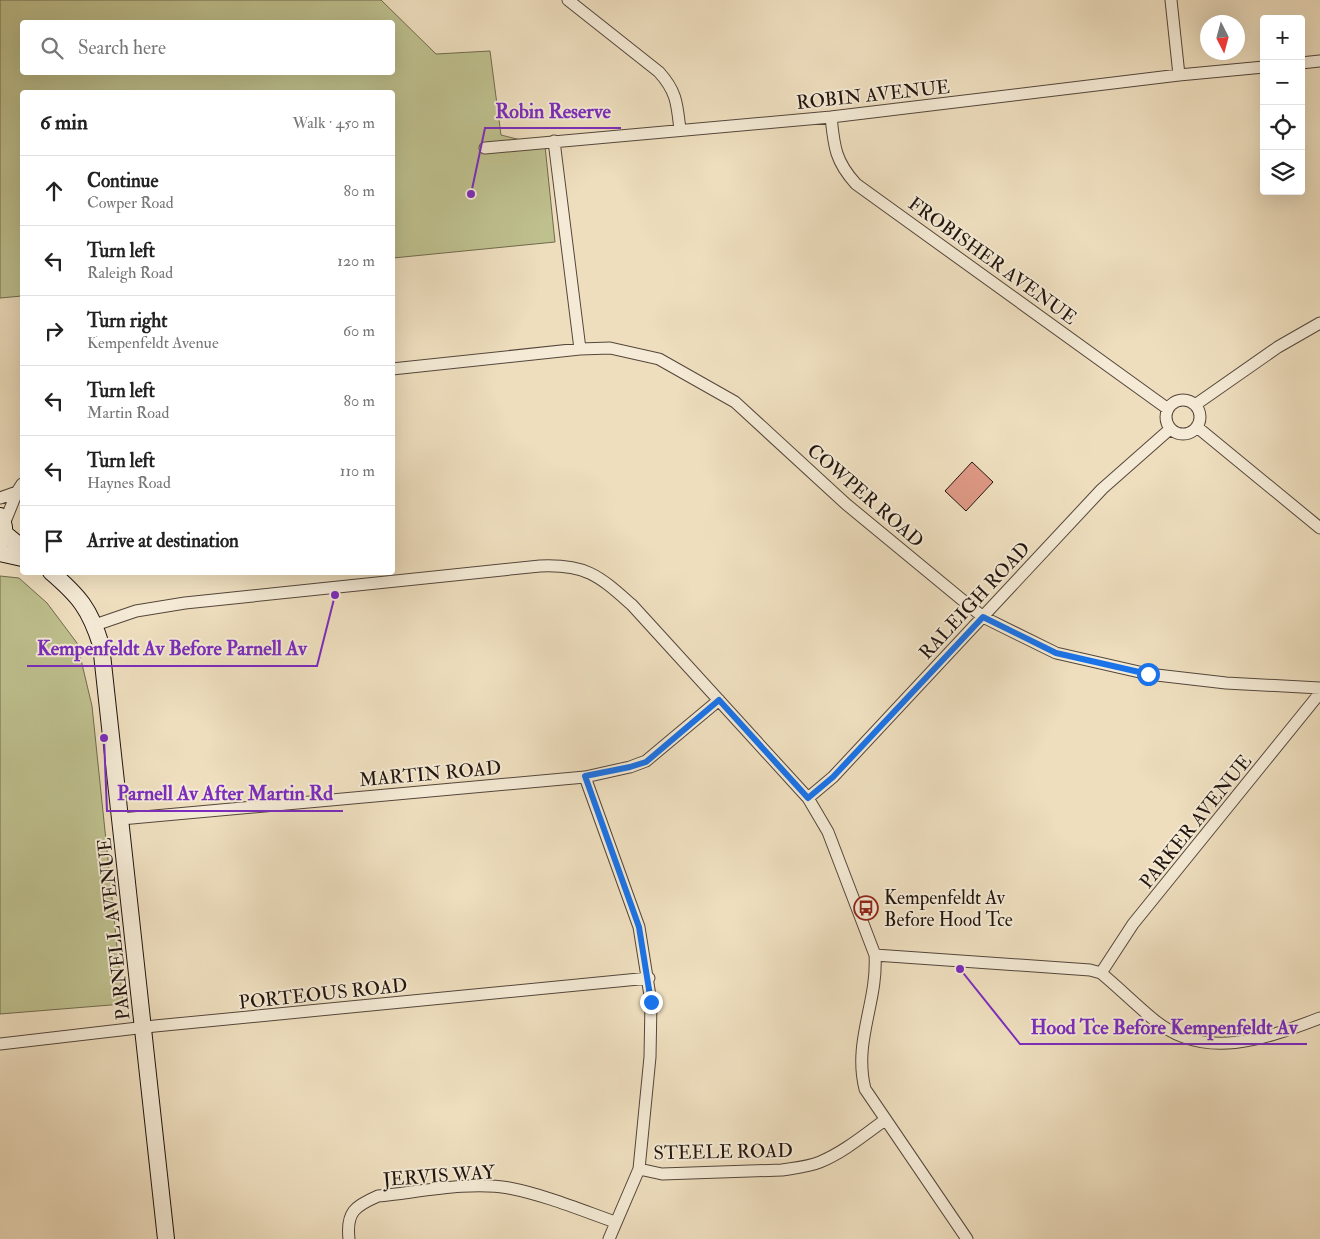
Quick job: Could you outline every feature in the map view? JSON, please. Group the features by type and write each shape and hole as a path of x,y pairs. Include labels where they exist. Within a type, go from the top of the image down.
{"street":[{"path":"1171,0 1179,75"},
{"path":"571,1 659,72 672,86 676,98 680,130"},
{"path":"1305,63 1320,61"},
{"name":"ROBIN AVENUE","path":"485,148 831,117 1260,66"},
{"name":"FROBISHER AVENUE","path":"831,117 834,144 839,163 856,184 1168,409"},
{"path":"554,141 580,349"},
{"path":"1196,406 1278,347 1320,323"},
{"name":"COWPER ROAD","path":"395,369 580,349 610,348 659,359 735,402 846,504 983,617 1056,653 1148,674 1226,683 1320,688"},
{"path":"1181,400 1186,400 1196,406 1200,416 1197,427 1184,434 1170,429 1166,420 1168,409 1181,400"},
{"path":"1197,427 1320,528"},
{"name":"RALEIGH ROAD","path":"808,798 833,777 1102,489 1170,429"},
{"path":"0,498 20,488"},
{"path":"20,488 2,529 20,546"},
{"path":"0,553 20,558"},
{"path":"95,625 136,611 185,603 562,565 590,572 620,594 719,700 808,798 828,832 875,955 876,972 861,1044 860,1062 865,1089 967,1239"},
{"name":"PARNELL AVENUE","path":"53,575 89,611 95,625 104,666 166,1239"},
{"name":"PARKER AVENUE","path":"1101,973 1133,924 1320,693"},
{"name":"MARTIN ROAD","path":"121,819 585,776 646,762 719,700"},
{"path":"585,776 639,927 649,978 651,1040 639,1169 609,1239"},
{"path":"875,955 1081,968 1101,973 1154,1020 1186,1038 1204,1043 1241,1043 1272,1036 1320,1018"},
{"name":"PORTEOUS ROAD","path":"0,1044 649,978"},
{"name":"STEELE ROAD","path":"639,1169 662,1174 782,1170 801,1167 818,1163 836,1154 885,1120"},
{"name":"JERVIS WAY","path":"349,1239 349,1217 354,1209 372,1198 468,1187 509,1188 550,1199 616,1222"}],"green space":[{"path":"0,0 381,0 436,54 490,51 501,135 545,146 555,242 395,258 395,90 20,90 20,296 0,298"},
{"path":"0,576 19,578 47,603 77,643 92,706 123,1004 0,1014"}],"building":[{"path":"972,462 993,482 966,511 945,491"}],"place":[{"name":"Robin Reserve","path":"471,194"},
{"name":"Kempenfeldt Av Before Parnell Av","path":"335,595"},
{"name":"Parnell Av After Martin Rd","path":"104,738"},
{"name":"Kempenfeldt Av Before Hood Tce","path":"866,908"},
{"name":"Hood Tce Before Kempenfeldt Av","path":"960,969"}],"route":[{"path":"651,1002 645,953 639,927 585,776 646,762 663,750 719,700 808,798 833,777 983,617 1005,630 1056,653 1148,674"}]}
